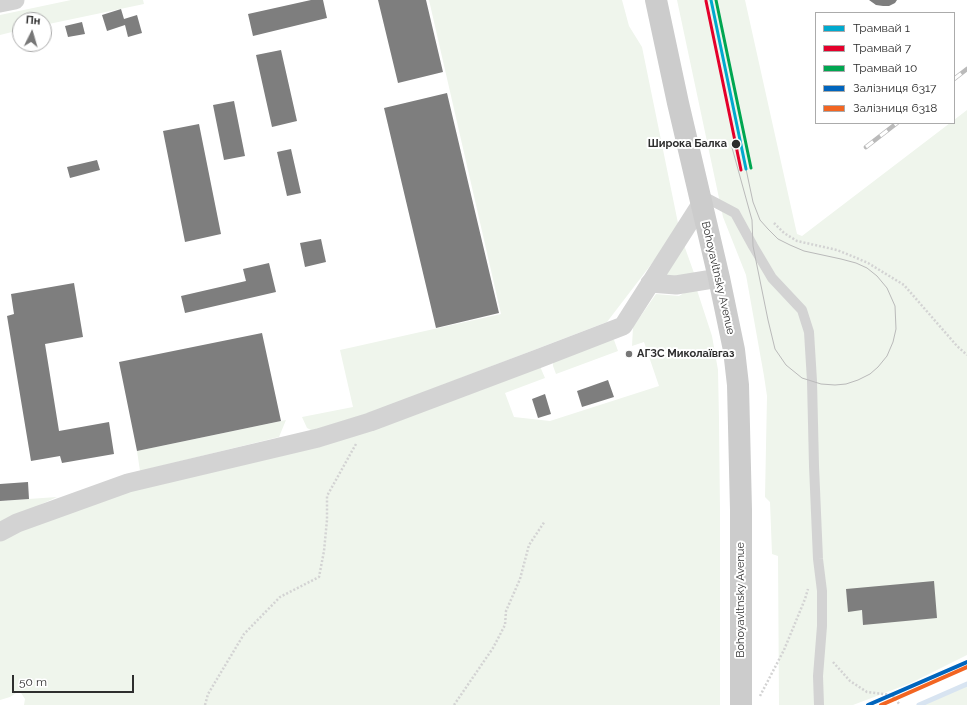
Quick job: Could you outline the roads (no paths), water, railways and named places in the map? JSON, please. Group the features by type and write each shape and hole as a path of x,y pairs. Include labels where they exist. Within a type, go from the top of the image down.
{"main road":[{"name":"Bohoyavltnsky Avenue","path":"656,0 734,350 738,385 741,510 750,702"}],"street":[{"path":"0,3 15,0"},
{"path":"0,532 17,524 128,483 318,438 370,422 623,326 700,199"},
{"path":"650,283 676,285 719,278"}],"lane":[{"path":"700,199 735,213 772,278 802,310 809,332 812,381 817,551 822,591 822,626 818,676 819,705"}],"waterway":[{"path":"919,705 967,684"}],"tram line":[{"name":"1","path":"711,0 746,169"},
{"name":"10","path":"716,0 751,168"},
{"name":"7","path":"706,1 741,170"},
{"path":"731,144 752,220 753,246 775,349 786,365 802,378 821,384 846,384 870,374 887,356 893,342 896,329 895,306 887,288 877,276 867,268 856,263 804,251 778,239 760,220 753,202 746,169"}],"railway":[{"path":"955,78 967,69"},
{"path":"866,147 896,124"}],"rail line":[{"name":"6317","path":"868,705 967,662"},
{"name":"6318","path":"881,705 967,667"}],"place":[{"name":"Широка Балка","path":"736,144"},
{"name":"АГЗС Миколаївгаз","path":"629,354"}]}
